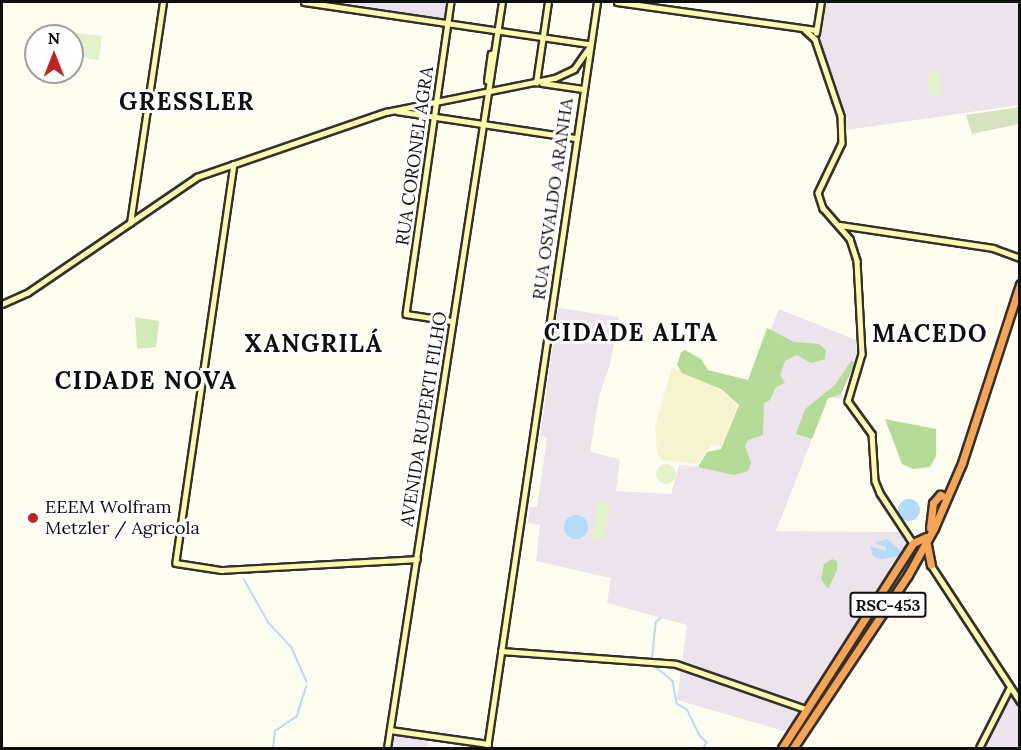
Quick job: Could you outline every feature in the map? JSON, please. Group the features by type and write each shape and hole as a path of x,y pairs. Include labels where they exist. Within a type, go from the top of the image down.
{"highway":[{"name":"RSC-453","path":"791,748 915,556 944,506 966,452 1020,284"},
{"name":"RSC-453","path":"791,748 908,575 966,452"},
{"path":"944,506 945,497"},
{"path":"782,748 913,543 929,532"},
{"path":"929,532 926,554 930,566"},
{"path":"913,543 915,556"},
{"path":"908,575 919,563 930,566"}],"main road":[{"path":"130,223 163,2"},
{"path":"304,2 589,45"},
{"name":"RUA CORONEL AGRA","path":"451,2 406,314 453,321"},
{"name":"AVENIDA RUPERTI FILHO","path":"387,748 500,2"},
{"path":"536,83 548,2"},
{"name":"RUA OSVALDO ARANHA","path":"488,746 583,89 585,59 597,2"},
{"path":"617,2 816,30"},
{"path":"815,39 821,2"},
{"path":"806,30 815,39 836,93 843,134 818,193 823,208 840,225 855,251 859,275 862,354 848,401 872,434 875,481 880,493 913,543"},
{"path":"2,304 27,293 197,177 394,111 536,83 566,74 585,59"},
{"path":"536,83 583,89"},
{"path":"394,111 576,138"},
{"path":"234,164 176,563 221,570 417,559"},
{"path":"840,225 993,248 1020,258"},
{"path":"930,566 1020,700"},
{"path":"501,651 676,664 806,709"},
{"path":"979,748 1010,687"},
{"path":"390,730 488,746"}],"shaded area":[{"path":"339,2 447,2 444,19"},
{"path":"824,2 1019,2 1019,105 846,130 837,88 819,41"},
{"path":"558,308 619,317 610,365 599,396 590,452 620,459 616,491 671,494 679,465 714,468 779,309 856,340 857,358 842,388 842,398 828,398 776,531 903,532 909,543 805,704 682,662 687,625 607,603 611,578 536,561 540,525 528,523 530,507 537,507 547,438 540,437"},
{"path":"672,367 715,386 738,405 722,446 712,445 697,464 663,460 657,453 655,427"},
{"path":"681,668 801,709 787,732 677,700"},
{"path":"1010,691 1019,706 1019,748 981,748"},
{"path":"394,734 429,739 427,748 392,748"}],"green space":[{"path":"84,34 102,36 99,60 84,58"},
{"path":"928,72 941,72 942,95 929,95"},
{"path":"1019,107 1019,124 972,134 966,115"},
{"path":"135,317 159,321 156,347 137,349"},
{"path":"767,328 794,342 819,344 826,350 825,359 811,363 797,355 785,361 780,375 785,383 776,387 770,400 764,403 763,435 748,440 745,446 751,462 748,471 734,475 698,467 707,452 721,449 739,405 721,389 682,373 677,365 681,352 685,350 701,359 708,370 748,380"},
{"path":"851,361 855,363 841,394 828,398 812,439 796,434 805,409 835,385"},
{"path":"885,419 936,429 936,456 930,467 913,469 902,464"},
{"path":"662,464 670,464 676,470 676,478 670,484 662,484 656,478 656,470"},
{"path":"598,501 610,503 604,540 592,539"},
{"path":"914,549 885,603 788,748 783,748"},
{"path":"832,559 837,561 837,570 828,589 821,579 824,564"}],"water":[{"path":"909,499 917,502 920,510 917,518 909,521 901,518 898,510 901,502"},
{"path":"571,515 581,515 588,522 588,532 581,539 571,539 564,532 564,522"},
{"path":"887,539 901,551 900,556 881,559 873,556 870,546 886,551 886,547 874,543"}],"waterway":[{"path":"244,579 269,623 292,648 307,682"},
{"path":"652,658 656,622 661,618"},
{"path":"652,664 673,681 677,704 687,709 700,736 707,742 704,748"},
{"path":"273,748 275,731 297,716 306,686"}],"place":[{"name":"EEEM Wolfram Metzler / Agricola","path":"33,518"}],"district":[{"name":"GRESSLER","path":"187,102"},
{"name":"CIDADE ALTA","path":"631,333"},
{"name":"MACEDO","path":"930,334"},
{"name":"XANGRILÁ","path":"314,344"},
{"name":"CIDADE NOVA","path":"146,381"}]}
